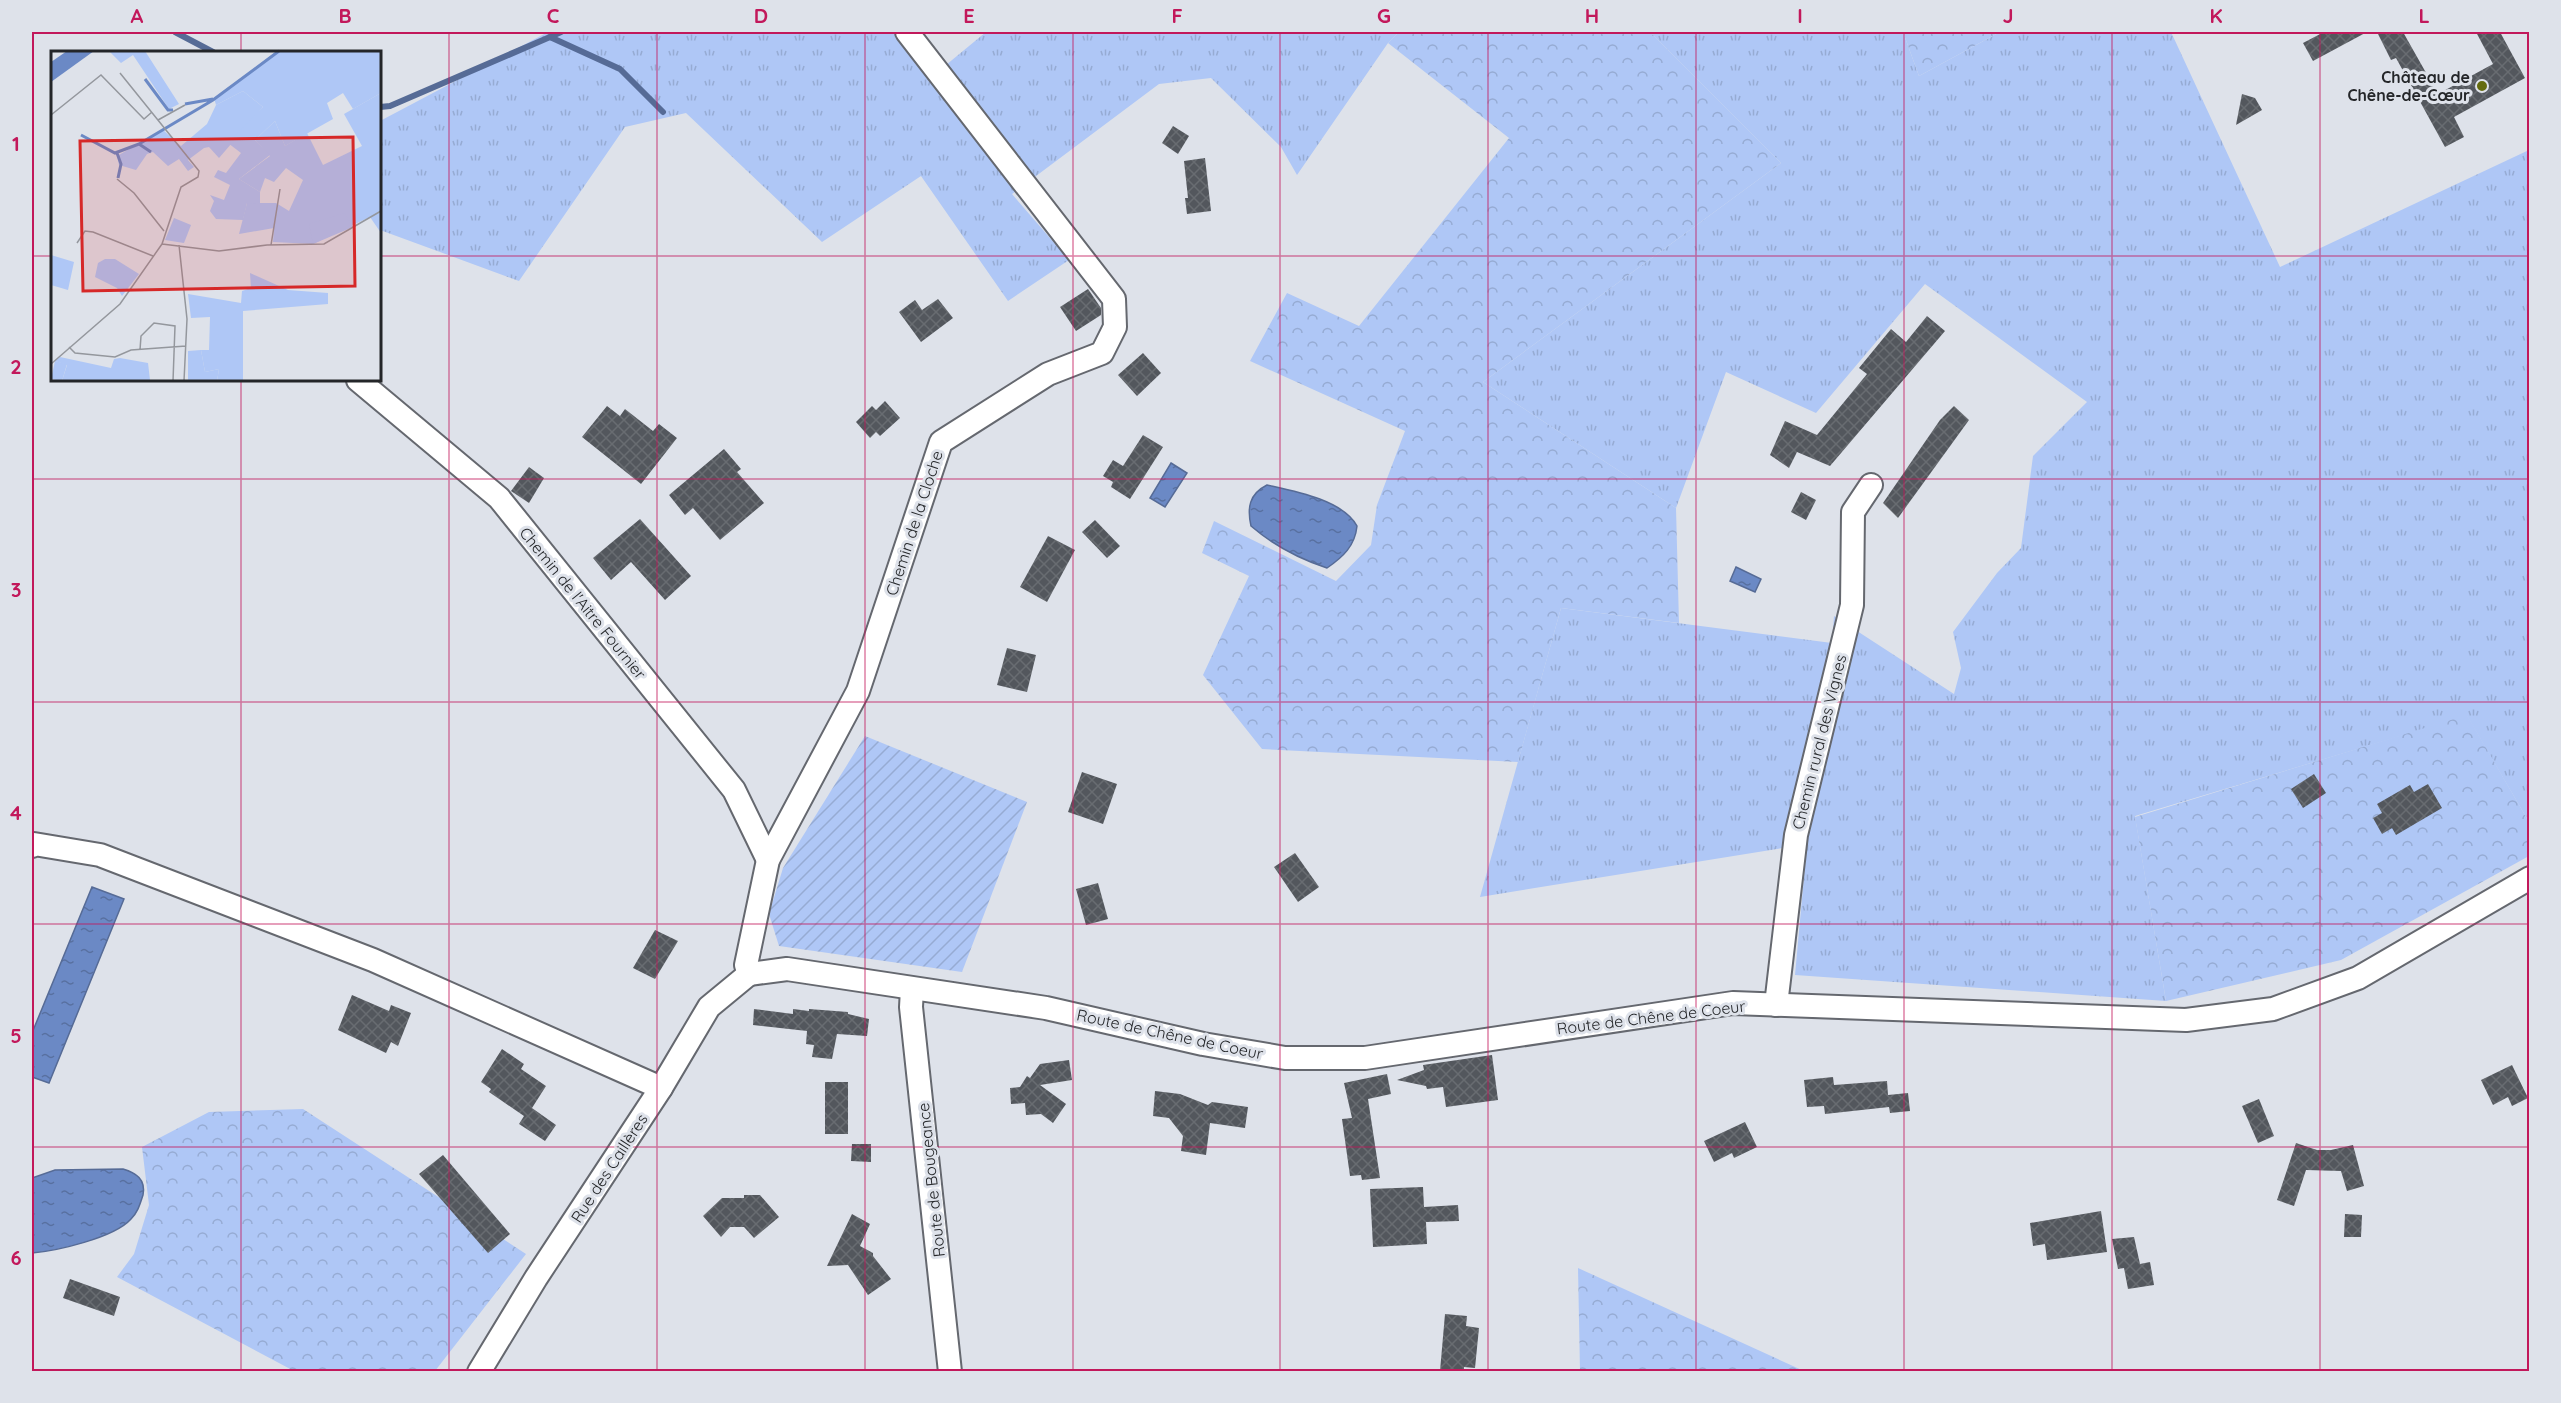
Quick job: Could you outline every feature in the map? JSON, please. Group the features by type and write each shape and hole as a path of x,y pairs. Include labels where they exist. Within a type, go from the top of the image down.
{"street":[{"name":"Chemin de la Cloche","path":"750,974 746,965 768,860 858,691 941,442 1048,374 1102,353 1115,327 1114,299 907,32"},
{"name":"Chemin de l'Aitre Fournier","path":"359,381 499,498 734,790 768,860"},
{"name":"Chemin rural des Vignes","path":"1776,1005 1796,835 1852,605 1853,512 1871,485"},
{"path":"32,846 34,844 100,855 373,960 662,1088"},
{"name":"Route de Chêne de Coeur","path":"750,974 787,969 1046,1008 1203,1044 1285,1058 1365,1058 1733,1003 2186,1020 2273,1009 2358,978 2529,878"},
{"name":"Rue des Caillères","path":"479,1371 536,1278 662,1088 709,1007 750,974"},
{"name":"Route de Bougeance","path":"912,989 950,1371"}],"green space":[{"path":"548,32 917,32 946,65 986,32 1399,32 1388,43 1297,175 1281,147 1211,78 1159,84 1012,194 1069,260 1008,301 921,176 822,242 686,113 625,127 519,281 381,230 381,120"},
{"path":"1399,32 1650,32 1781,163 1483,382 1676,508 1679,623 1561,608 1518,762 1262,749 1203,675 1249,576 1202,553 1214,521 1336,581 1371,545 1377,505 1405,431 1250,361 1287,293 1359,326 1509,138 1388,43"},
{"path":"1650,32 1903,32 1919,76 2000,32 2171,32 2280,267 2529,150 2529,822 2467,716 2135,816 2166,1001 1795,975 1807,844 1480,897 1561,608 1832,643 1834,616 1954,694 1961,668 1953,632 1997,573 2021,548 2033,456 2087,402 1925,284 1816,413 1726,372 1676,508 1483,382 1781,163"},
{"path":"1903,32 2000,32 1919,76"},
{"path":"2467,715 2529,822 2529,856 2341,960 2166,1001 2135,817"},
{"path":"865,736 1027,802 962,972 779,946 769,914 783,868"},
{"path":"303,1109 526,1254 435,1371 294,1371 117,1277 134,1254 149,1205 142,1147 209,1112"},
{"path":"1578,1268 1804,1371 1580,1371"}],"water":[{"path":"1171,463 1187,473 1165,507 1150,498"},
{"path":"1267,485 1317,498 1341,509 1350,517 1357,526 1356,533 1347,550 1338,560 1327,568 1287,551 1251,526 1249,513 1251,502 1256,493"},
{"path":"1736,567 1761,579 1755,592 1730,581"},
{"path":"92,887 124,899 49,1083 32,1077 32,1033"},
{"path":"123,1169 136,1175 144,1189 141,1202 131,1219 123,1226 99,1238 55,1250 32,1253 32,1178 55,1170"}],"building":[{"name":"Château de Chêne-de-Cœur","path":"2324,32 2367,32 2313,61 2303,43"},
{"name":"Château de Chêne-de-Cœur","path":"2377,32 2403,32 2438,94 2493,64 2476,32 2500,32 2525,78 2454,117 2464,137 2445,147 2396,58 2391,60"},
{"path":"2242,94 2255,98 2262,110 2236,125"},
{"path":"1173,126 1189,136 1178,154 1162,143"},
{"path":"1205,158 1211,211 1187,214 1185,198 1188,198 1184,161"},
{"path":"1088,289 1101,308 1101,315 1076,331 1060,307"},
{"path":"938,299 953,318 921,342 899,312 915,300 922,310"},
{"path":"1927,316 1945,331 1830,466 1797,452 1789,468 1770,455 1785,421 1817,435 1867,374 1859,368 1891,329 1906,342"},
{"path":"1143,353 1161,373 1137,396 1118,375"},
{"path":"885,401 900,418 880,436 876,432 870,438 856,422 872,406 876,410"},
{"path":"607,406 620,416 625,409 653,431 659,424 677,438 641,484 582,437"},
{"path":"1954,406 1969,420 1898,518 1883,503 1940,420"},
{"path":"1143,435 1163,447 1130,499 1111,487 1113,482 1103,476 1113,460 1123,466"},
{"path":"724,449 741,469 737,472 764,503 720,540 693,508 685,515 669,495"},
{"path":"529,467 544,478 529,503 511,491"},
{"path":"1801,492 1816,500 1806,520 1791,512"},
{"path":"640,519 691,576 665,600 631,562 611,580 593,558"},
{"path":"1095,520 1120,546 1107,558 1082,532"},
{"path":"1048,536 1075,550 1047,602 1020,587"},
{"path":"1007,648 1036,655 1027,692 997,685"},
{"path":"1082,772 1117,784 1103,824 1068,812"},
{"path":"2314,774 2326,793 2303,808 2291,789"},
{"path":"2428,784 2442,808 2396,835 2392,828 2382,834 2373,818 2382,813 2377,804 2410,785 2414,792"},
{"path":"1295,853 1319,887 1298,902 1274,867"},
{"path":"1098,883 1108,919 1086,925 1076,889"},
{"path":"655,930 678,941 655,979 633,968"},
{"path":"352,995 389,1011 391,1005 411,1013 398,1046 391,1042 386,1053 338,1030"},
{"path":"754,1009 793,1014 793,1009 848,1012 848,1014 869,1019 867,1036 837,1034 832,1059 812,1057 814,1045 806,1044 807,1031 753,1025"},
{"path":"502,1049 524,1064 521,1069 546,1086 532,1108 556,1125 545,1141 519,1124 524,1116 489,1092 491,1089 481,1082"},
{"path":"1492,1055 1498,1100 1446,1107 1443,1087 1427,1089 1426,1086 1397,1080 1424,1070 1423,1065"},
{"path":"1069,1060 1072,1080 1040,1085 1066,1104 1053,1123 1041,1114 1026,1115 1025,1103 1011,1104 1010,1088 1020,1087 1027,1076 1030,1078 1040,1064"},
{"path":"2512,1065 2528,1098 2512,1106 2508,1097 2493,1105 2481,1080"},
{"path":"1387,1074 1391,1094 1368,1099 1380,1178 1362,1180 1361,1175 1350,1176 1342,1119 1352,1118 1344,1083"},
{"path":"1833,1077 1834,1085 1887,1081 1888,1095 1908,1093 1910,1111 1890,1113 1889,1107 1825,1114 1824,1106 1807,1107 1804,1080"},
{"path":"825,1082 848,1082 848,1134 825,1134"},
{"path":"1155,1091 1180,1094 1208,1105 1212,1102 1248,1107 1245,1128 1210,1123 1206,1155 1181,1151 1183,1136 1169,1118 1153,1116"},
{"path":"2259,1099 2274,1136 2258,1143 2242,1106"},
{"path":"1745,1122 1757,1147 1734,1158 1732,1153 1714,1162 1704,1141"},
{"path":"2296,1143 2317,1150 2331,1150 2353,1145 2364,1186 2347,1191 2341,1171 2306,1170 2294,1206 2277,1200"},
{"path":"852,1144 871,1144 871,1162 851,1161"},
{"path":"443,1155 510,1234 488,1253 419,1174"},
{"path":"1423,1187 1424,1207 1458,1205 1459,1221 1426,1222 1427,1244 1373,1247 1370,1189"},
{"path":"744,1195 760,1195 779,1217 754,1238 744,1227 730,1227 721,1237 703,1216 722,1198 744,1198"},
{"path":"2101,1211 2107,1252 2047,1260 2045,1244 2033,1246 2030,1223"},
{"path":"852,1214 870,1224 860,1246 873,1253 891,1279 868,1295 848,1265 827,1266"},
{"path":"2345,1214 2362,1215 2361,1237 2344,1237"},
{"path":"2134,1237 2140,1264 2150,1262 2154,1285 2128,1289 2124,1268 2118,1269 2112,1239"},
{"path":"70,1279 120,1297 114,1316 63,1298"},
{"path":"1445,1314 1467,1316 1466,1326 1479,1328 1475,1368 1464,1367 1464,1371 1440,1371"}],"waterway":[{"path":"175,32 211,51"},
{"path":"550,37 561,32"},
{"path":"381,107 390,106 550,37 620,69 663,112"}],"place":[{"name":"Château de Chêne-de-Cœur","path":"2482,86"}]}
